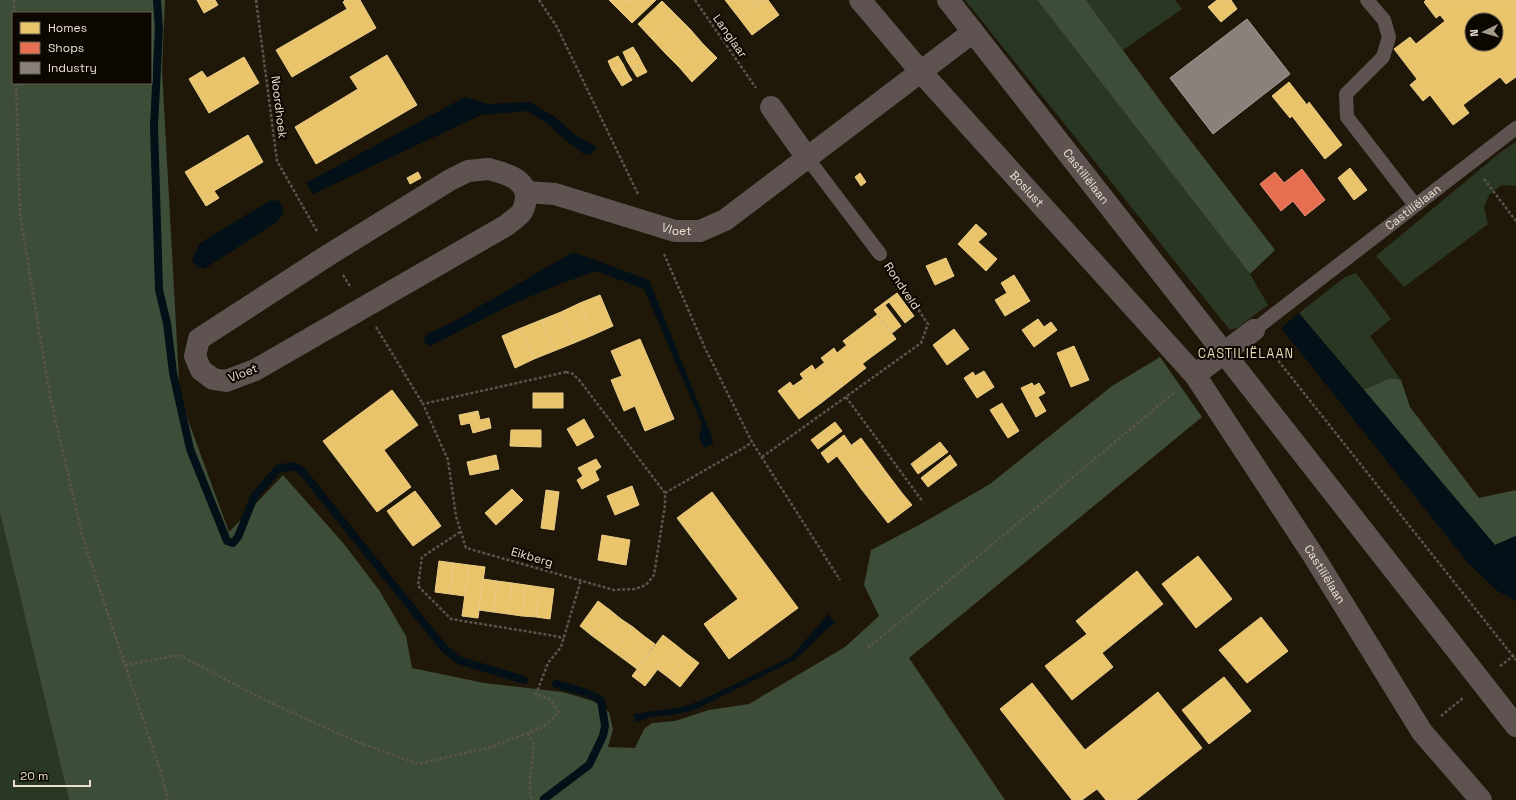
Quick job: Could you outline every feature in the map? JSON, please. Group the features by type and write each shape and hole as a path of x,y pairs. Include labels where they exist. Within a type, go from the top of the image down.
{"street":[{"name":"Boslust","path":"860,0 921,72 1195,375"},
{"name":"Castiliëlaan","path":"948,0 1516,726"},
{"name":"Vloet","path":"526,192 555,194 675,231 700,231 726,220 973,32"},
{"path":"771,107 808,158"},
{"name":"Vloet","path":"488,169 517,178 526,192 525,205 521,213 507,225 255,370 226,381 213,379 202,370 195,356 199,339 330,254 450,180 468,172 488,169"},
{"name":"Castiliëlaan","path":"1254,330 1195,375 1313,556 1422,732 1481,800"}],"lane":[{"path":"1367,0 1384,20 1389,37 1383,57 1346,94 1347,117 1415,205"},
{"name":"Castiliëlaan","path":"1254,330 1516,128"},
{"name":"Rondveld","path":"808,158 880,254"}],"path":[{"path":"14,0 14,12"},
{"name":"Noordhoek","path":"256,0 277,160 306,209"},
{"path":"539,0 557,27 606,128 652,224 705,348 752,442 840,580"},
{"name":"Langlaar","path":"695,0 751,82"},
{"path":"16,84 20,216 50,396 83,539 161,773 168,800"},
{"path":"1472,162 1516,221"},
{"path":"330,254 364,308"},
{"name":"Rondveld","path":"762,457 921,343 928,324 880,254"},
{"name":"Eikberg","path":"364,308 423,404 448,460 456,516 466,548 614,590 635,590 646,585 654,575 665,505 665,493"},
{"path":"1254,330 1516,660"},
{"path":"423,404 566,372 573,374 580,381 665,493 752,442"},
{"path":"868,648 1195,375"},
{"path":"846,397 923,502"},
{"path":"460,532 422,558 418,586 451,619 564,638"},
{"path":"125,665 180,656 265,700 355,741 418,764 491,746 528,733 543,727 559,712 549,699 536,694 548,664 561,647 582,580"},
{"path":"528,733 534,744 530,778 530,795 533,800"}],"green space":[{"path":"0,0 165,0 162,70 180,398 229,532 283,475 344,544 379,590 406,636 412,668 484,683 563,692 593,701 609,712 613,729 608,747 635,748 644,729 652,723 675,721 709,710 749,704 845,647 879,616 864,585 871,550 919,525 990,484 1112,386 1160,357 1202,417 909,658 1005,800 69,800 0,513"},
{"path":"965,0 1037,0 1250,274 1268,305 1237,328 1230,330"},
{"path":"1037,0 1086,0 1170,114 1275,250 1250,274"},
{"path":"1086,0 1175,0 1182,9 1123,50"},
{"path":"1516,142 1516,186 1502,185 1489,195 1484,207 1488,224 1404,287 1376,256 1502,151"},
{"path":"1356,273 1391,319 1370,336 1401,380 1390,378 1363,390 1299,313 1345,277"},
{"path":"1390,378 1401,380 1410,407 1479,498 1516,490 1516,536 1495,545 1363,390"},
{"path":"0,513 69,800 0,800"}],"shaded area":[{"path":"465,97 487,104 529,102 554,116 575,135 597,147 592,154 585,155 548,124 527,111 481,115 313,194 306,183"},
{"path":"271,200 279,201 284,211 278,221 204,269 197,267 192,260 200,243"},
{"path":"573,252 649,280 712,437 713,444 704,448 699,437 702,424 644,289 596,271 557,285 513,304 430,346 423,342 427,334 451,323"},
{"path":"1299,313 1495,545 1516,536 1516,601 1496,590 1468,563 1281,328"},
{"path":"828,614 835,623 795,660 692,711 650,717 635,722 634,714 682,707 700,701 791,657"}],"building: Homes":[{"path":"197,0 215,0 218,5 204,13"},
{"path":"345,0 360,0 376,28 292,77 276,50 347,9 343,2"},
{"path":"609,0 628,0 618,9"},
{"path":"628,0 656,0 632,23 618,9"},
{"path":"725,0 762,0 739,18"},
{"path":"762,0 768,0 779,15 752,35 739,18"},
{"path":"1217,0 1231,0 1237,9 1221,22 1208,7"},
{"path":"1426,0 1516,1 1516,77 1506,84 1500,77 1463,105 1469,113 1453,125 1430,95 1423,101 1410,85 1417,79 1394,49 1410,37 1416,44 1445,21 1440,15 1436,18 1424,2"},
{"path":"662,1 676,15 652,39 638,24"},
{"path":"676,15 690,29 665,53 652,39"},
{"path":"690,29 703,44 679,67 665,53"},
{"path":"703,44 717,58 692,82 679,67"},
{"path":"633,47 638,55 627,61 623,52"},
{"path":"387,55 417,105 316,164 295,127 358,89 350,77"},
{"path":"638,55 642,63 632,69 627,61"},
{"path":"618,56 623,64 612,70 608,61"},
{"path":"244,57 259,83 209,113 189,79 202,71 207,78"},
{"path":"642,63 647,72 637,77 632,69"},
{"path":"623,64 627,72 617,78 612,70"},
{"path":"627,72 632,80 622,86 617,78"},
{"path":"1289,82 1307,105 1309,102 1342,145 1325,159 1292,116 1290,118 1272,96"},
{"path":"248,135 263,162 214,191 219,198 206,206 185,172"},
{"path":"1350,168 1367,190 1354,200 1338,178"},
{"path":"418,172 421,178 410,184 407,178"},
{"path":"860,173 866,182 861,186 855,177"},
{"path":"976,224 987,234 978,242 997,259 986,271 958,244"},
{"path":"946,258 954,276 935,285 926,266"},
{"path":"1014,275 1030,301 1005,316 995,300 1007,293 1001,283"},
{"path":"897,293 914,316 905,323 889,302 885,305 901,326 892,333 874,310"},
{"path":"600,295 613,326 593,335 580,303"},
{"path":"580,303 593,335 574,343 561,312"},
{"path":"561,312 574,343 554,351 541,320"},
{"path":"877,315 896,339 874,355 865,343 873,337 864,325"},
{"path":"1038,319 1044,327 1051,322 1057,330 1034,347 1022,330"},
{"path":"541,320 554,351 534,359 521,328"},
{"path":"864,325 873,337 865,343 874,355 862,364 843,341"},
{"path":"521,328 534,359 515,368 502,336"},
{"path":"954,329 969,349 947,365 933,345"},
{"path":"640,339 674,419 645,431 635,406 624,411 611,380 622,376 611,351"},
{"path":"847,345 866,368 843,386 821,358 834,348 837,353"},
{"path":"1074,346 1089,380 1071,387 1057,353"},
{"path":"825,362 843,386 821,403 800,374 812,365 815,370"},
{"path":"984,371 994,387 977,398 964,378 973,372 975,376"},
{"path":"803,379 821,403 799,419 778,391 790,382 793,386"},
{"path":"1032,383 1034,386 1039,383 1045,393 1038,397 1046,411 1036,417 1021,388"},
{"path":"392,390 418,425 384,450 411,487 377,512 323,441"},
{"path":"533,393 563,393 563,408 533,408"},
{"path":"1002,403 1019,431 1008,438 990,410"},
{"path":"478,411 480,420 489,418 491,428 473,433 470,423 461,425 459,415"},
{"path":"584,419 594,437 577,446 567,429"},
{"path":"835,422 842,431 818,449 811,440"},
{"path":"511,430 541,430 541,447 510,446"},
{"path":"844,435 851,445 828,463 821,453"},
{"path":"861,438 878,461 866,470 858,459 846,468 837,456"},
{"path":"940,442 948,452 918,474 911,464"},
{"path":"496,455 499,469 470,475 467,462"},
{"path":"950,455 957,465 928,487 921,478"},
{"path":"596,459 601,467 595,471 599,480 582,489 577,480 583,476 578,468"},
{"path":"858,459 866,470 878,461 886,472 862,490 846,468"},
{"path":"886,472 902,493 890,502 882,491 870,500 862,490"},
{"path":"632,486 639,505 615,515 607,496"},
{"path":"512,489 523,500 496,525 485,513"},
{"path":"546,490 559,492 554,530 541,528"},
{"path":"415,491 428,508 400,529 387,511"},
{"path":"882,491 890,502 902,493 912,505 888,523 870,500"},
{"path":"712,492 798,608 729,659 704,624 738,599 677,518"},
{"path":"428,508 441,526 413,546 400,529"},
{"path":"602,535 630,540 626,565 598,560"},
{"path":"1198,556 1232,599 1196,628 1162,584"},
{"path":"439,561 454,563 450,594 435,592"},
{"path":"454,563 469,565 465,596 450,594"},
{"path":"469,565 485,567 478,618 462,616"},
{"path":"1137,571 1163,604 1102,653 1113,667 1072,700 1045,666 1087,634 1076,621"},
{"path":"483,579 497,581 493,612 479,610"},
{"path":"497,581 512,583 508,614 493,612"},
{"path":"512,583 526,585 522,616 508,614"},
{"path":"526,585 540,587 536,617 522,616"},
{"path":"540,587 554,589 550,619 536,617"},
{"path":"598,601 610,610 591,635 580,626"},
{"path":"610,610 621,619 602,643 591,635"},
{"path":"1261,617 1288,651 1247,683 1219,650"},
{"path":"621,619 633,627 614,652 602,643"},
{"path":"633,627 644,636 625,660 614,652"},
{"path":"663,635 676,645 645,686 632,676"},
{"path":"644,636 655,644 637,669 625,660"},
{"path":"676,645 687,654 669,678 657,669"},
{"path":"687,654 699,663 680,687 669,678"},
{"path":"1224,677 1251,711 1209,744 1182,710"},
{"path":"1032,683 1085,750 1158,692 1202,748 1136,800 1106,800 1097,789 1082,800 1072,800 1000,709"}],"building: Shops":[{"path":"1302,169 1325,200 1305,216 1293,201 1281,211 1260,184 1275,172 1284,183"}],"building: Industry":[{"path":"1247,19 1290,74 1213,134 1170,78"}],"waterway":[{"path":"157,0 159,29 154,126 159,290 167,323 173,373 190,449 227,541 233,543 238,537 254,497 278,469 292,466 301,470 443,647 458,660 524,680"},
{"path":"544,799 589,765 603,736 605,726 601,700 587,693 556,684"}],"district":[{"name":"CASTILIËLAAN","path":"1246,353"}]}
